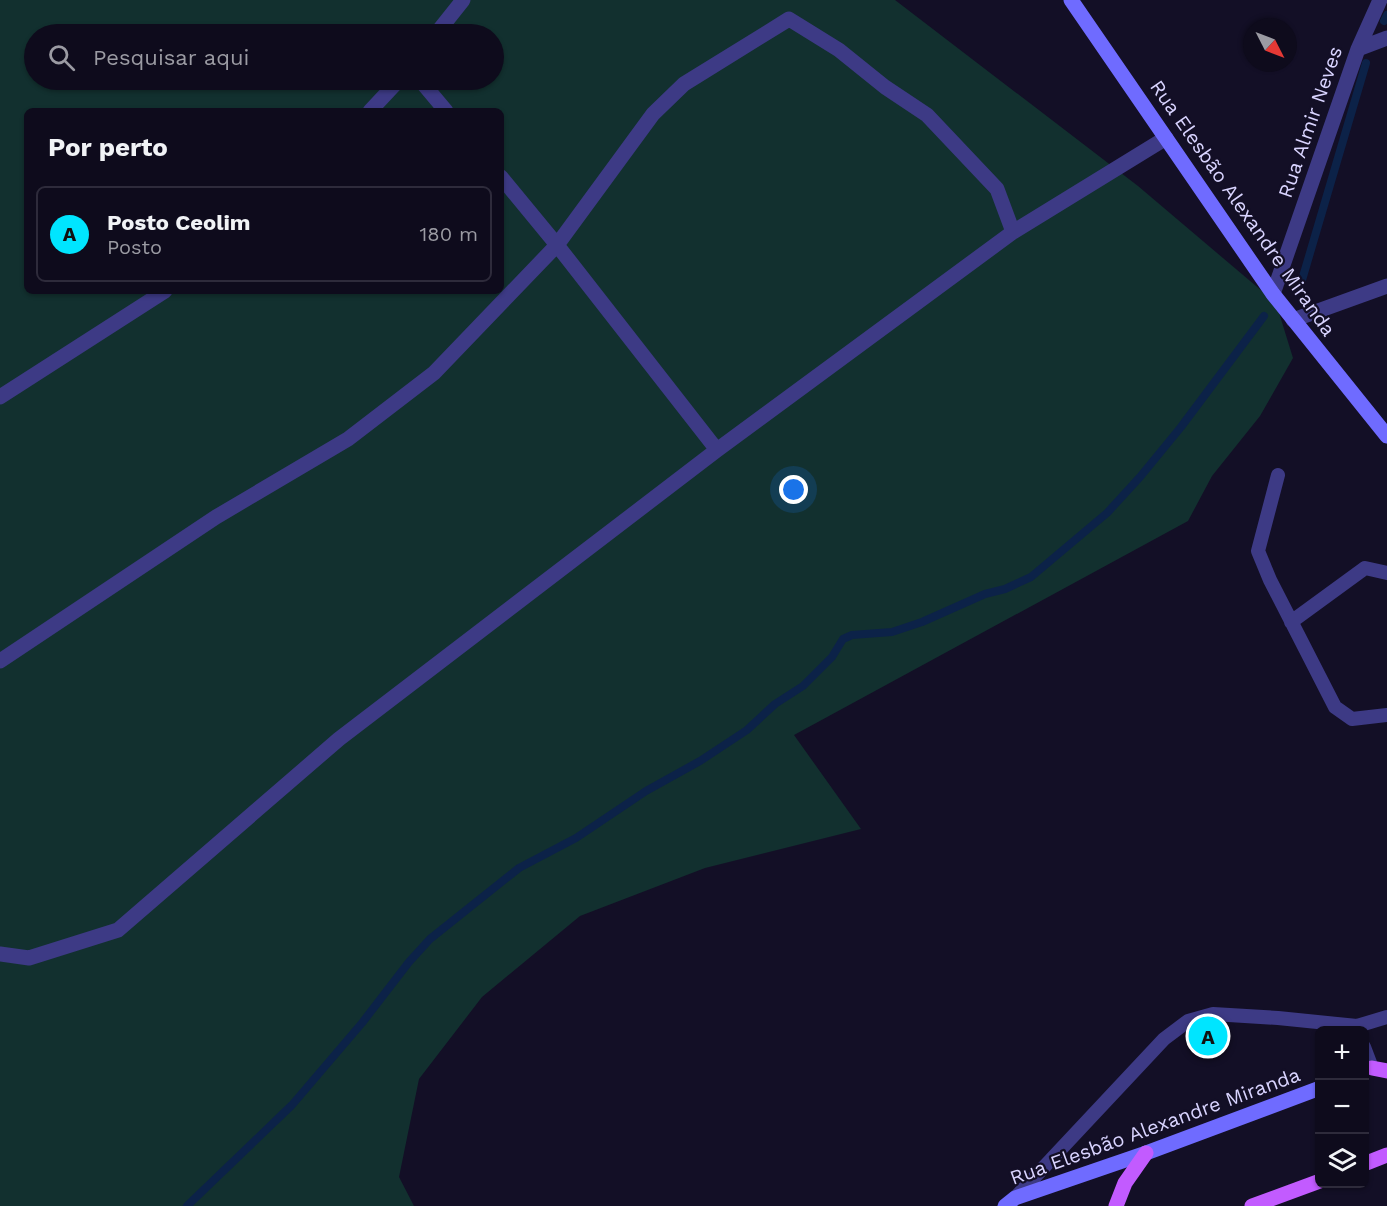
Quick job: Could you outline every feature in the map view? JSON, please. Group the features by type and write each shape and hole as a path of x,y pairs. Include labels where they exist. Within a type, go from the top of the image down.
{"main road":[{"path":"1116,1206 1125,1183 1146,1153"},
{"path":"1369,1162 1387,1155"},
{"path":"1252,1206 1315,1183"}],"street":[{"path":"444,24 463,0"},
{"name":"Rua Elesbão Alexandre Miranda","path":"1071,0 1272,294 1387,436"},
{"name":"Rua Almir Neves","path":"1272,294 1358,49 1380,0"},
{"path":"0,661 216,517 348,439 434,373 557,245 654,114 684,84 789,19 839,50 885,87 927,115 997,189 1013,232"},
{"path":"1358,49 1387,38"},
{"path":"373,108 390,90"},
{"path":"428,90 443,108"},
{"path":"0,954 29,958 118,930 339,739 717,450 1013,232 1166,138"},
{"path":"504,181 717,450"},
{"path":"1293,320 1387,286"},
{"path":"0,397 160,294"},
{"path":"1375,1070 1387,1062"},
{"name":"Rua Elesbão Alexandre Miranda","path":"1010,1202 1315,1090"}],"lane":[{"path":"1278,475 1258,551 1291,622 1335,707 1352,719 1387,715"},
{"path":"1291,622 1365,568 1387,573"},
{"path":"1010,1202 1164,1040 1188,1021 1213,1014 1278,1018 1342,1026"},
{"path":"1363,1026 1387,1017"},
{"path":"1369,1056 1375,1070"}],"green space":[{"path":"0,0 895,0 1138,186 1276,303 1293,358 1260,416 1212,476 1188,521 794,735 861,829 705,868 580,916 482,997 419,1079 399,1177 414,1206 0,1206"}],"waterway":[{"path":"1384,21 1387,15"},
{"path":"1302,280 1366,63"},
{"path":"187,1206 292,1105 430,939 519,868 576,838 646,791 700,761 747,730 775,704 803,686 832,657 843,639 852,635 892,632 1031,577 1107,513 1140,477 1181,427 1264,316"}],"place":[{"name":"Posto Ceolim","path":"1208,1036"}]}
